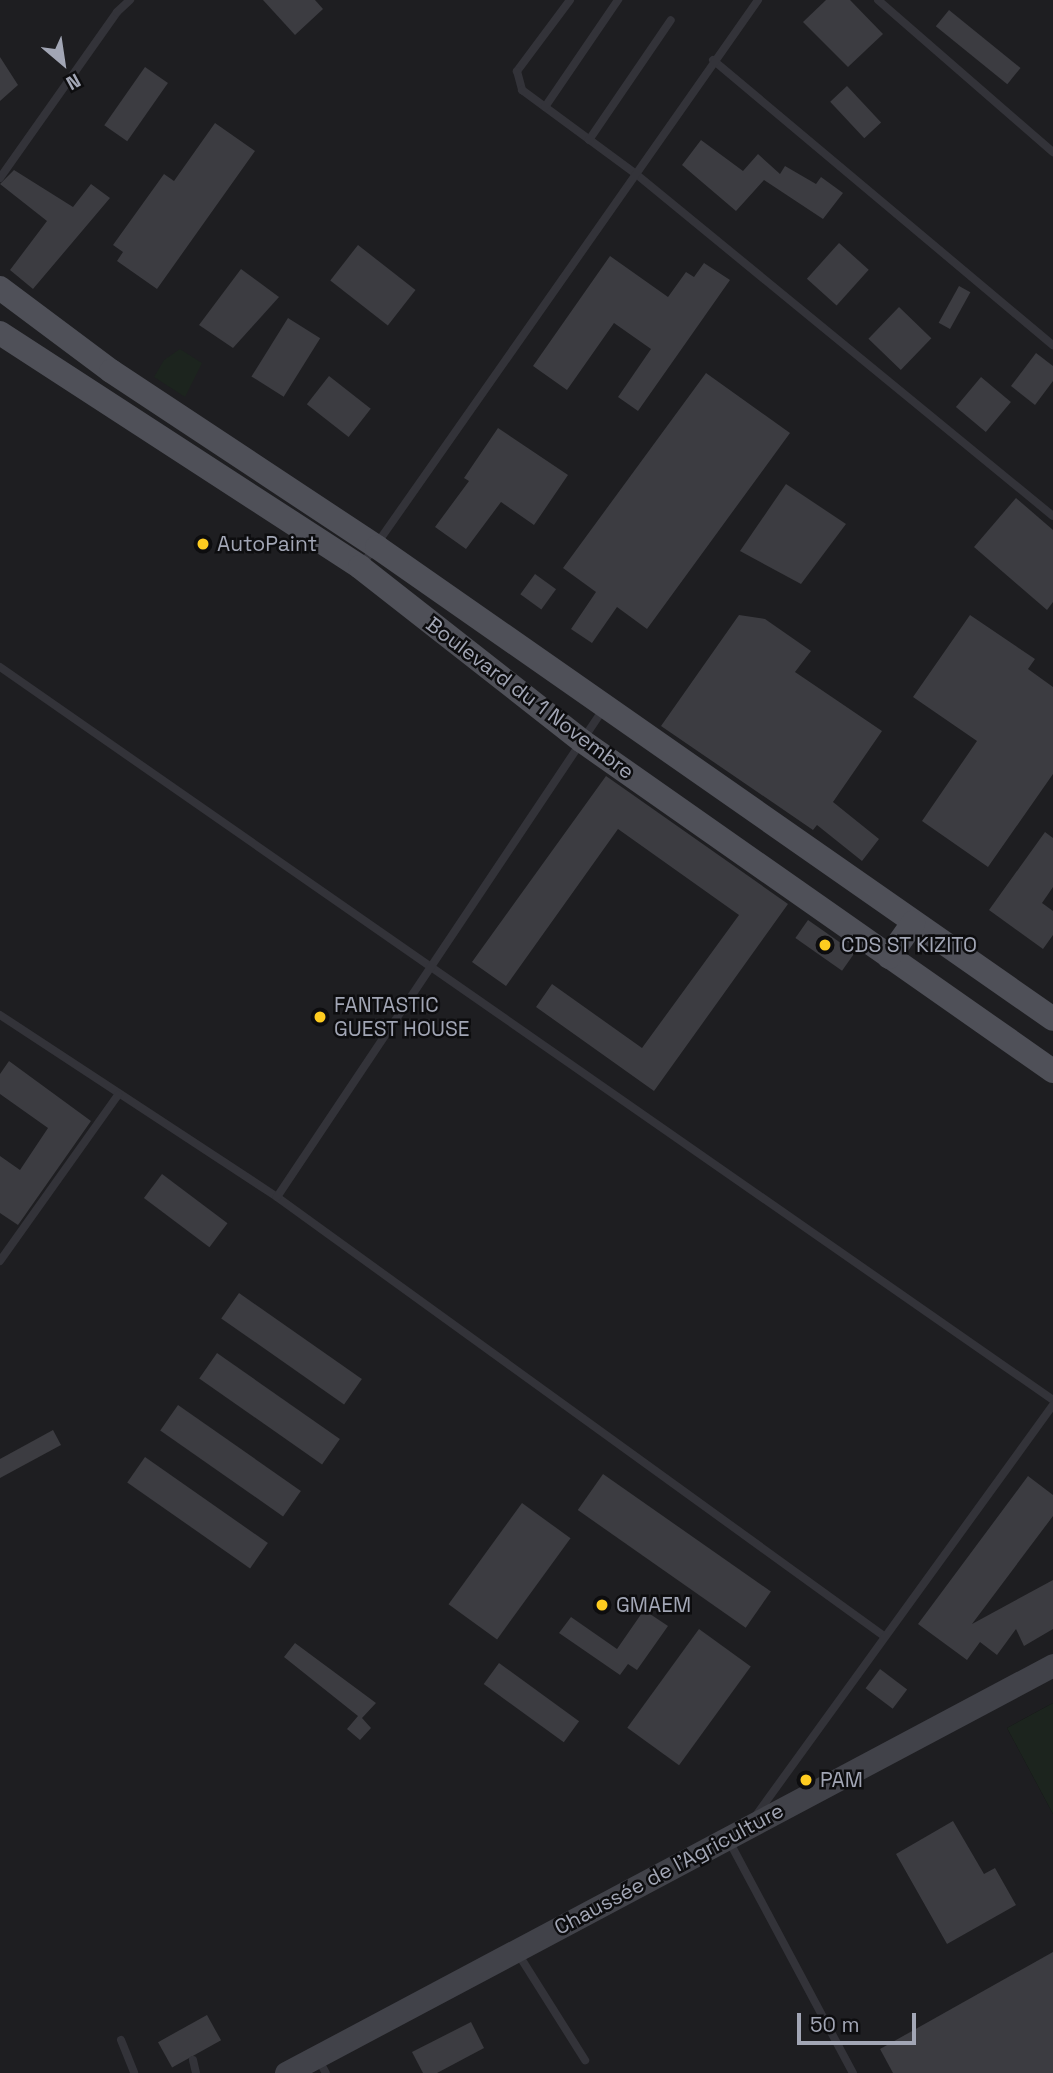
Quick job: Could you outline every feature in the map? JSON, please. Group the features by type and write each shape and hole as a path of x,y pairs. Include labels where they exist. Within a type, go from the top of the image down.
{"main road":[{"name":"Boulevard du 1 Novembre","path":"0,288 111,371 377,547 1053,1019"},
{"name":"Boulevard du 1 Novembre","path":"0,333 95,399 360,567 582,741 1053,1072"},
{"path":"95,399 111,371"},
{"path":"889,957 913,923"}],"street":[{"name":"Chaussée de l'Agriculture","path":"286,2073 321,2065 516,1950 1053,1665"}],"lane":[{"path":"0,178 117,12 130,0"},
{"path":"570,0 517,71 522,90 636,174 1053,516"},
{"path":"545,107 618,0"},
{"path":"360,567 377,547 713,60 758,0"},
{"path":"878,0 1053,152"},
{"path":"589,140 671,20"},
{"path":"713,60 1053,345"},
{"path":"0,667 435,966 1053,1400"},
{"path":"277,1197 435,966 604,708"},
{"path":"0,1015 277,1197 884,1636"},
{"path":"0,1261 118,1095"},
{"path":"853,2073 737,1834 1053,1405"},
{"path":"516,1950 585,2060"},
{"path":"121,2040 134,2073"},
{"path":"193,2060 196,2073"}],"shaded area":[{"path":"0,0 1053,0 1053,1703 1007,1728 1053,1814 1053,2073 0,2073"},
{"path":"180,349 202,363 185,397 154,377 164,360"},
{"path":"1053,1703 1053,1814 1007,1728"}],"building":[{"path":"263,0 315,0 323,9 295,35"},
{"path":"826,0 850,0 883,34 848,67 803,22"},
{"path":"949,10 1020,68 1007,84 936,26"},
{"path":"0,57 18,85 0,101"},
{"path":"145,67 168,83 127,141 104,125"},
{"path":"847,86 881,123 864,138 830,102"},
{"path":"215,123 255,151 157,289 117,261 123,252 113,245 164,174 174,181"},
{"path":"701,140 743,171 758,154 780,174 785,166 816,184 821,177 843,193 823,219 764,180 736,211 682,165"},
{"path":"14,170 73,207 91,184 110,198 33,289 10,270 47,221 0,184"},
{"path":"839,243 869,270 837,305 807,279"},
{"path":"358,245 416,290 388,325 330,280"},
{"path":"610,256 668,297 686,272 694,277 704,263 730,280 638,411 618,397 651,349 614,323 567,390 533,366"},
{"path":"241,269 279,297 233,348 199,325"},
{"path":"959,286 970,292 950,329 939,323"},
{"path":"899,307 931,338 901,370 868,339"},
{"path":"288,318 320,338 284,397 251,377"},
{"path":"1036,353 1053,366 1053,381 1035,405 1011,386"},
{"path":"706,373 790,433 647,629 617,607 592,643 571,629 596,592 563,568"},
{"path":"329,376 371,409 349,437 307,404"},
{"path":"981,377 1011,402 986,432 956,407"},
{"path":"498,428 568,475 534,525 501,502 466,549 435,527 469,481 464,478"},
{"path":"786,484 846,524 801,584 740,551"},
{"path":"1016,498 1053,530 1053,602 1047,610 974,547"},
{"path":"535,574 556,589 541,610 520,594"},
{"path":"739,615 765,619 811,651 795,672 882,731 833,802 879,839 862,861 817,825 813,830 661,726"},
{"path":"970,615 1035,659 1028,669 1053,687 1053,774 988,867 922,821 977,741 913,697"},
{"path":"606,776 788,904 654,1091 536,1007 552,984 642,1048 739,915 618,829 506,986 472,962"},
{"path":"1045,832 1053,838 1053,887 1042,903 1053,911 1053,935 1043,949 989,910"},
{"name":"CDS ST KIZITO","path":"808,920 855,953 842,971 795,938"},
{"path":"9,1061 91,1121 18,1225 0,1213 0,1156 20,1170 48,1128 0,1094 0,1074"},
{"path":"162,1174 227,1223 209,1247 144,1198"},
{"path":"239,1293 362,1379 344,1404 221,1318"},
{"path":"217,1353 340,1439 322,1464 199,1378"},
{"path":"178,1405 301,1491 283,1516 160,1430"},
{"path":"53,1430 61,1445 0,1478 0,1459"},
{"path":"145,1457 268,1543 250,1568 127,1482"},
{"path":"603,1474 771,1592 746,1628 578,1510"},
{"path":"1028,1476 1053,1495 1053,1516 972,1624 1053,1580 1053,1629 1024,1646 1016,1629 997,1655 980,1642 967,1660 918,1624"},
{"path":"522,1503 571,1538 497,1639 449,1604"},
{"path":"644,1610 668,1626 637,1670 628,1664 620,1675 559,1633 571,1617 617,1649"},
{"path":"699,1629 751,1667 679,1765 627,1728"},
{"path":"295,1643 376,1703 362,1718 371,1728 360,1740 347,1729 358,1716 284,1657"},
{"path":"499,1663 579,1721 564,1742 484,1684"},
{"path":"880,1669 907,1689 893,1709 866,1688"},
{"path":"953,1821 984,1874 995,1868 1016,1905 947,1944 896,1854"},
{"path":"1053,1952 1053,2073 893,2073 880,2049"},
{"path":"207,2015 221,2040 172,2068 158,2042"},
{"path":"471,2022 484,2048 437,2073 423,2073 412,2052"}],"place":[{"name":"AutoPaint","path":"203,544"},
{"name":"CDS ST KIZITO","path":"825,945"},
{"name":"FANTASTIC GUEST HOUSE","path":"320,1017"},
{"name":"GMAEM","path":"602,1605"},
{"name":"PAM","path":"806,1780"}]}
